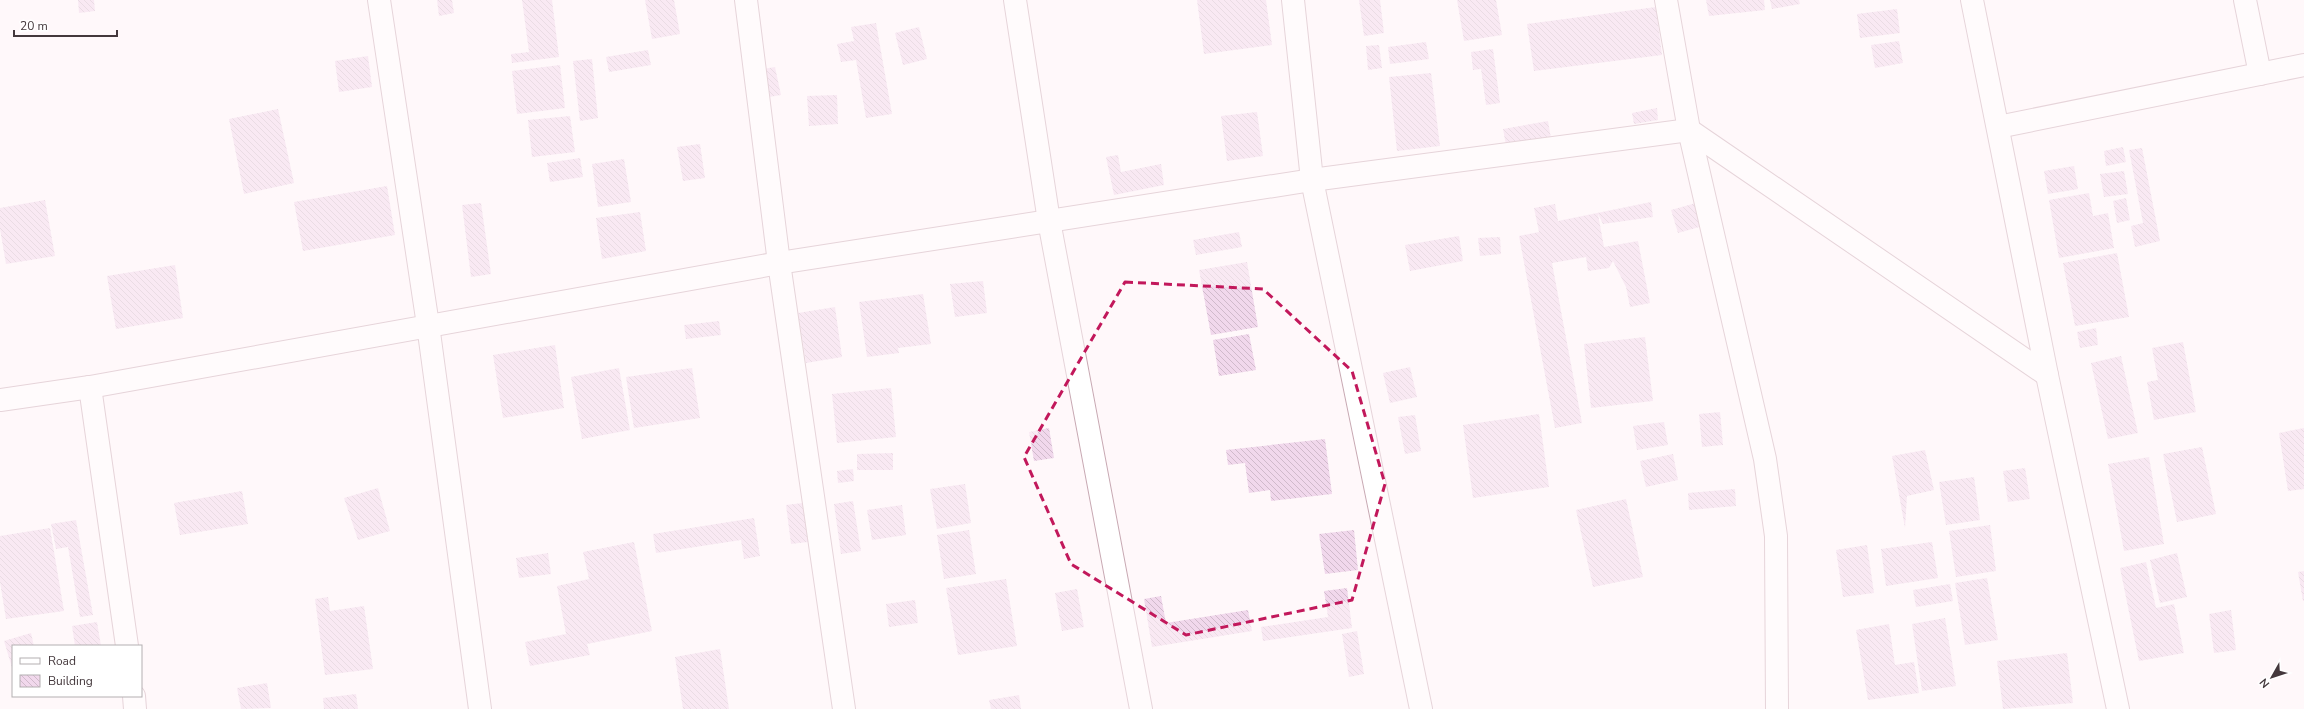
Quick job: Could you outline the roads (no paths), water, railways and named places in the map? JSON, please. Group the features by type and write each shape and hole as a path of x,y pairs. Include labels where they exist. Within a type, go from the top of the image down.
{"street":[{"path":"379,0 428,325 480,709"},
{"path":"746,0 779,263 844,709"},
{"path":"1015,0 1049,221 1141,709"},
{"path":"1293,0 1312,180 1421,709"},
{"path":"1666,0 1689,130 1765,459 1776,536 1777,709"},
{"path":"1972,0 2047,375 2118,709"},
{"path":"2245,0 2260,74"},
{"path":"1998,127 2304,65"},
{"path":"0,400 90,387 779,263 1312,180 1689,130 2047,375"},
{"path":"90,387 127,645"},
{"path":"134,697 136,709"}]}
